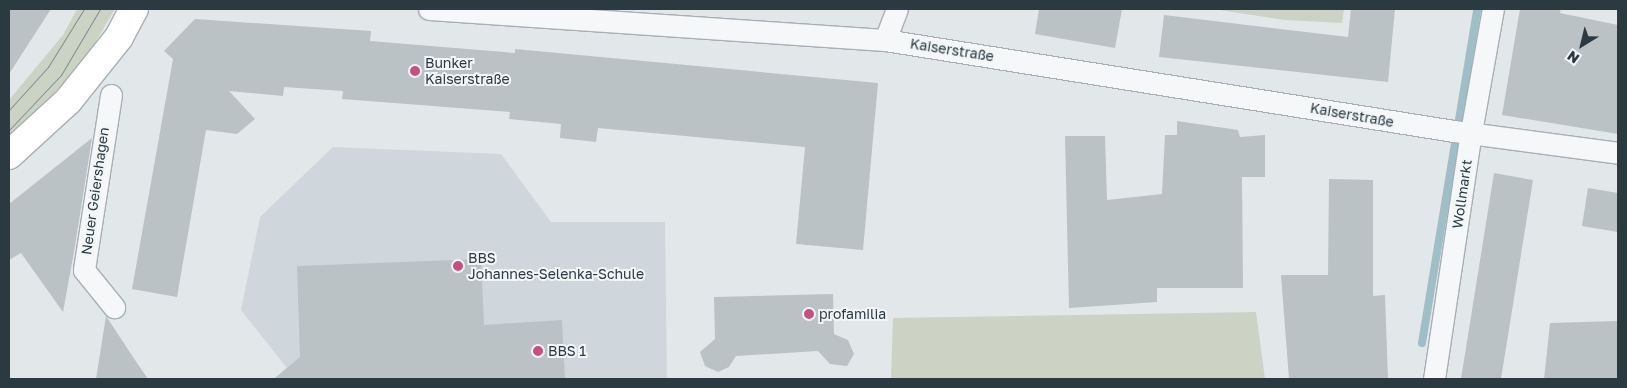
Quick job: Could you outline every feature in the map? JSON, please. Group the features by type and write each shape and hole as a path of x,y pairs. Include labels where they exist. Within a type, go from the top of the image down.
{"main road":[{"path":"9,156 68,101 119,37 134,9"}],"street":[{"name":"Kaiserstraße","path":"429,9 651,16 885,40 1462,132 1618,153"},
{"path":"885,40 897,9"},
{"name":"Wollmarkt","path":"1434,379 1462,132 1494,9"},
{"name":"Neuer Geiershagen","path":"111,95 84,270 114,307"}],"shaded area":[{"name":"BBS Johannes-Selenka-Schule","path":"333,147 501,154 551,222 665,222 667,379 273,379 287,368 241,310 260,217"}],"green space":[{"path":"77,9 115,9 84,61 9,141 9,100 63,35"},
{"path":"1213,9 1344,9 1342,23 1285,20"},
{"path":"1256,312 1265,379 891,379 893,318"}],"building":[{"path":"9,9 51,9 9,74"},
{"path":"1039,9 1122,9 1115,48 1035,34"},
{"path":"1351,9 1395,9 1388,82 1159,57 1164,15 1348,37"},
{"path":"1520,9 1561,9 1560,13 1618,25 1618,134 1502,115"},
{"path":"195,19 371,31 370,41 515,53 515,49 878,83 863,250 796,244 805,147 598,128 596,142 560,138 561,124 509,119 510,112 342,99 343,91 284,87 283,96 229,91 255,119 237,134 206,130 177,297 132,289 173,59 164,51"},
{"path":"1177,121 1238,130 1240,137 1265,135 1265,177 1242,177 1243,288 1157,288 1157,302 1069,308 1065,136 1105,136 1107,200 1162,194 1165,135 1177,135"},
{"path":"92,138 63,312 21,253 9,260 9,204"},
{"path":"1494,173 1533,180 1501,379 1461,379"},
{"path":"1329,179 1373,180 1373,296 1385,295 1388,379 1289,379 1281,275 1328,275"},
{"path":"1588,188 1618,193 1618,232 1582,226"},
{"path":"481,259 484,325 562,320 565,379 274,379 300,357 297,266"},
{"path":"833,294 834,334 848,340 854,354 847,366 830,364 818,351 736,356 729,367 718,372 705,366 700,352 715,339 714,297"},
{"path":"106,316 137,363 148,379 96,379"},
{"path":"1618,321 1618,379 1544,379 1550,323"}],"waterway":[{"path":"1422,343 1477,9"}],"tram line":[{"path":"9,110 48,67 84,9"},
{"path":"9,130 61,75 100,9"}],"place":[{"name":"Bunker Kaiserstraße","path":"415,71"},
{"name":"BBS Johannes-Selenka-Schule","path":"458,266"},
{"name":"profamilia","path":"809,314"},
{"name":"BBS 1","path":"538,351"}]}
